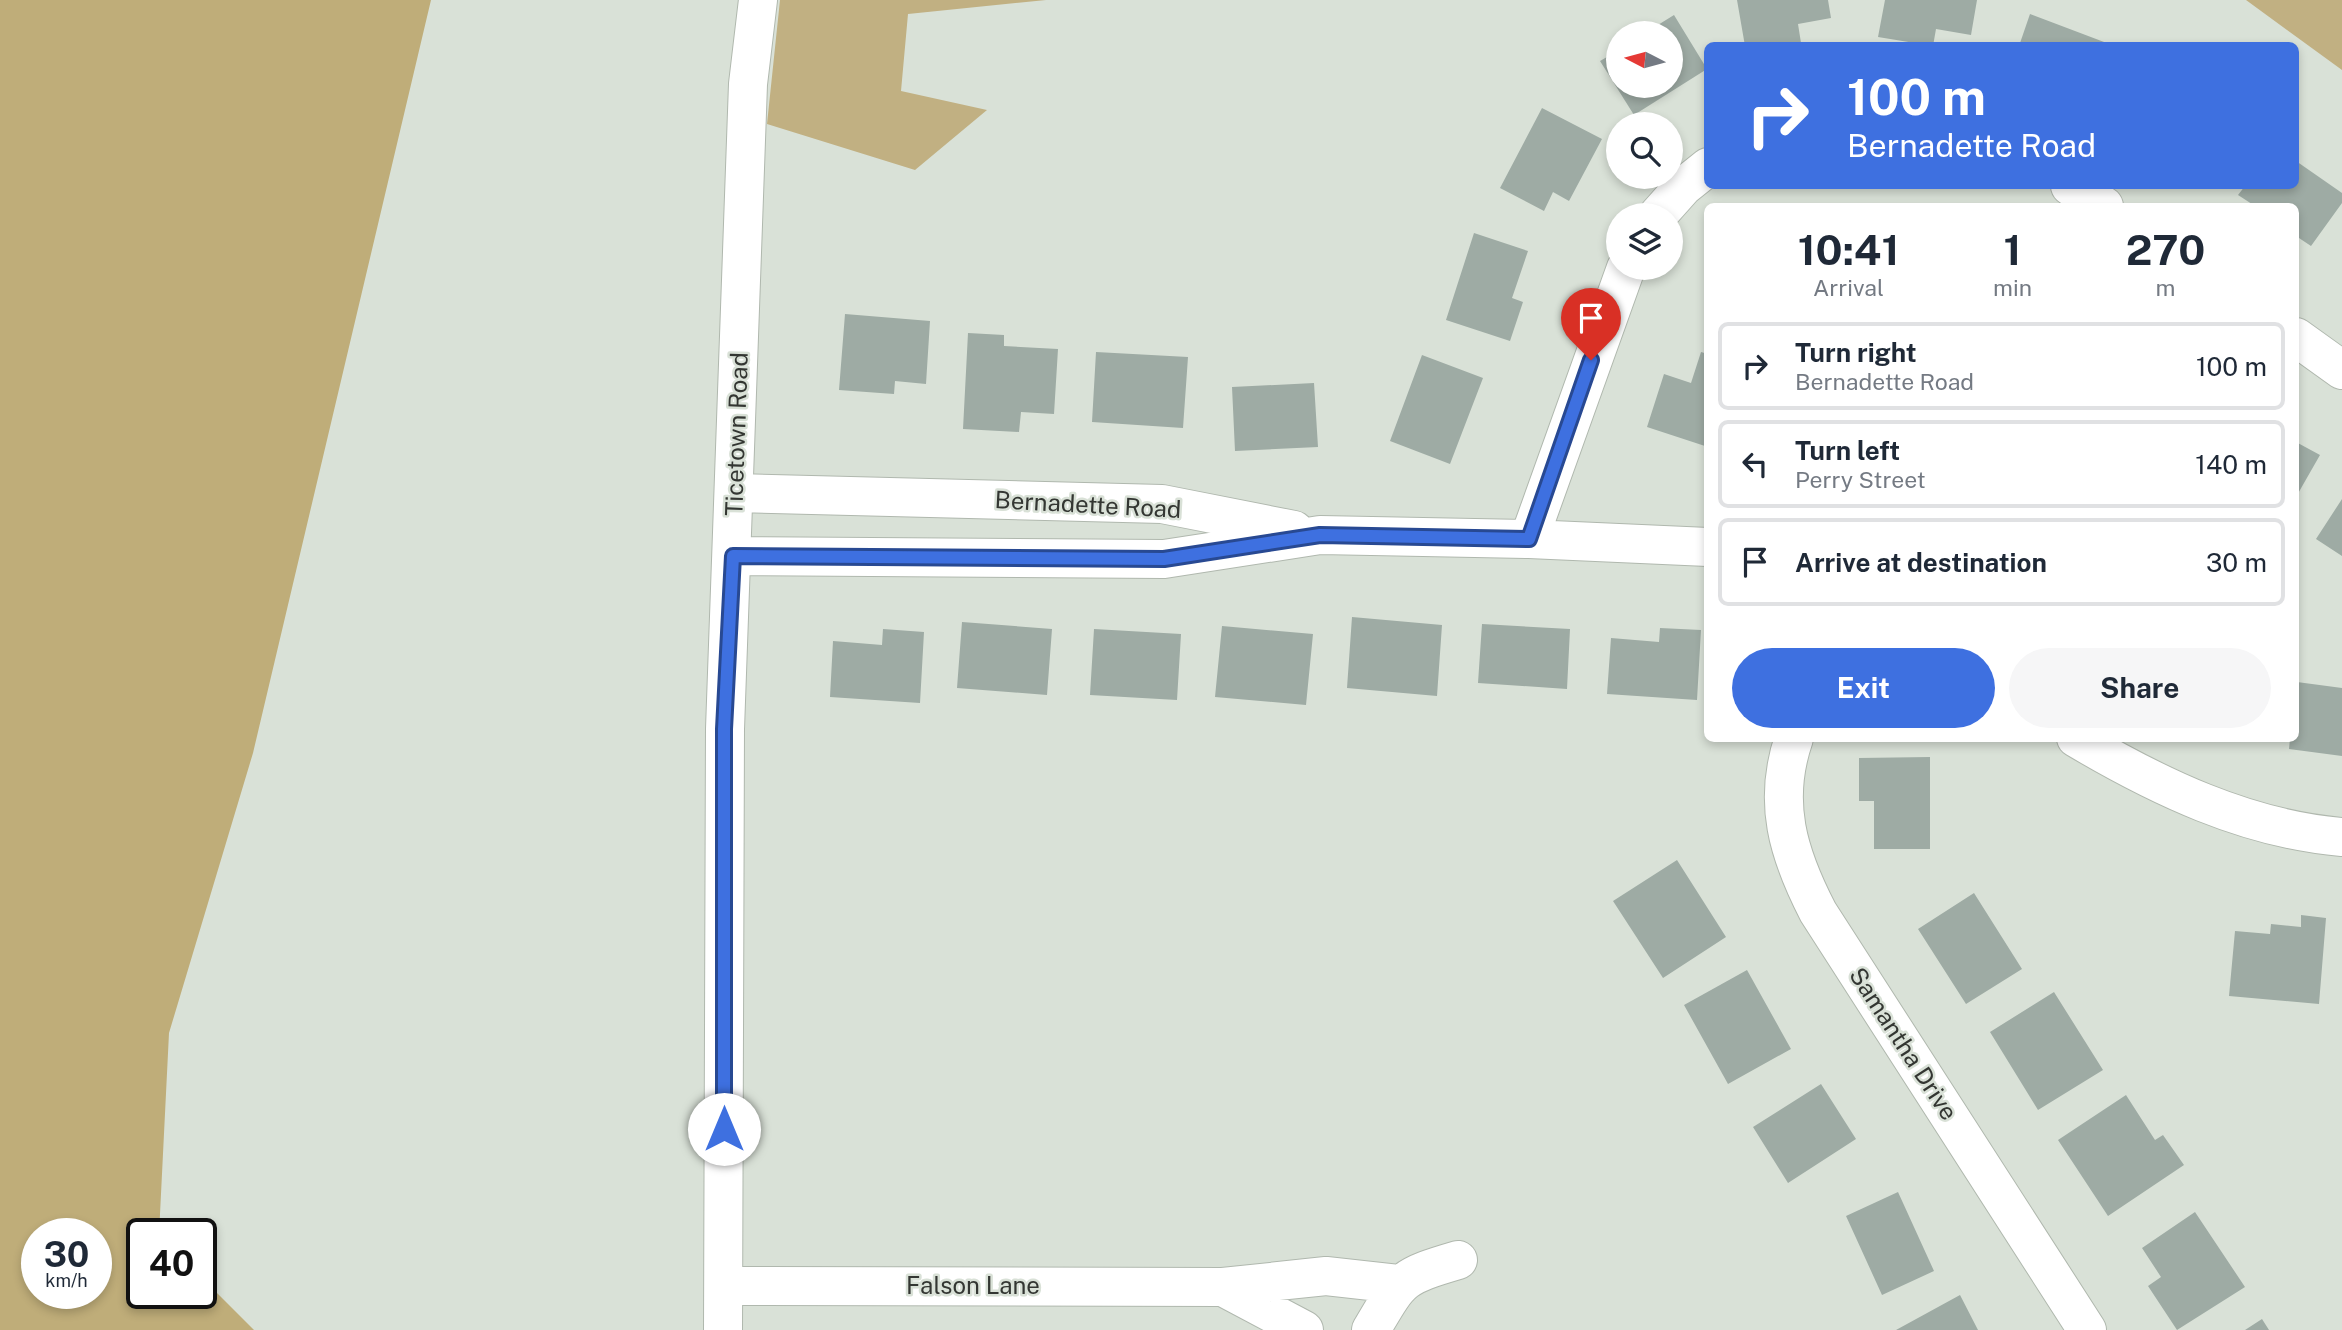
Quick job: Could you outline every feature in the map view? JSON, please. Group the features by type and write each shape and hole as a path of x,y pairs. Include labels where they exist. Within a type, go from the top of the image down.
{"street":[{"name":"Ticetown Road","path":"723,1330 724,729 733,556 748,85 758,0"},
{"path":"1669,203 1704,170"},
{"path":"2075,189 2099,203"},
{"path":"1529,539 1622,280"},
{"path":"2299,339 2342,370"},
{"name":"Bernadette Road","path":"735,493 1162,503 1320,535"},
{"name":"Bernadette Road","path":"978,556 980,500"},
{"name":"Bernadette Road","path":"733,556 1164,559 1320,535 1529,539 1704,547"},
{"name":"Samantha Drive","path":"1793,742 1782,792 1783,823 1797,871 1818,912 2087,1330"},
{"path":"2083,742 2167,788 2207,804 2251,819 2342,837"},
{"path":"1371,1330 1398,1284 1413,1274 1458,1259"},
{"name":"Falson Lane","path":"724,1286 1223,1287 1326,1276 1398,1284"},
{"name":"Falson Lane","path":"1223,1287 1304,1330"}],"shaded area":[{"path":"0,0 431,0 253,753 169,1033 160,1218 126,1218 126,1309 217,1309 217,1293 254,1330 0,1330"},
{"path":"780,0 1046,0 908,14 901,91 987,110 915,170 767,124"},
{"path":"2246,0 2342,0 2342,70"}],"building":[{"path":"1737,0 1828,0 1831,18 1798,24 1801,42 1744,42"},
{"path":"1885,0 1977,0 1971,35 1936,29 1934,42 1909,42 1878,37"},
{"path":"2030,14 2104,42 2020,42"},
{"path":"1674,15 1678,21 1664,21"},
{"path":"1684,31 1704,64 1704,71 1684,83"},
{"path":"1606,58 1606,71 1600,61"},
{"path":"1623,98 1661,98 1639,112 1632,112"},
{"path":"1542,108 1602,139 1569,201 1553,192 1544,211 1500,188"},
{"path":"2299,163 2342,193 2342,203 2311,246 2299,238 2299,203 2250,203 2238,195 2243,189 2299,189"},
{"path":"1474,233 1528,251 1512,298 1523,302 1510,341 1446,320"},
{"path":"845,314 930,321 926,384 895,381 894,394 839,390"},
{"path":"968,333 1004,335 1004,346 1058,349 1054,414 1021,412 1019,432 963,429"},
{"path":"1096,352 1188,357 1183,428 1092,422"},
{"path":"1701,352 1704,353 1704,446 1647,427 1664,374 1691,383"},
{"path":"1422,355 1483,378 1450,464 1390,441"},
{"path":"1314,383 1318,447 1235,451 1232,387"},
{"path":"2299,444 2320,455 2299,492"},
{"path":"2342,499 2342,556 2316,539"},
{"path":"1352,617 1442,625 1437,696 1347,688"},
{"path":"962,622 1052,629 1047,695 957,688"},
{"path":"1482,624 1570,629 1567,689 1478,683"},
{"path":"1222,626 1313,634 1306,705 1215,697"},
{"path":"1660,628 1701,630 1697,700 1607,694 1611,638 1659,642"},
{"path":"883,629 924,632 920,703 830,697 833,641 882,645"},
{"path":"1094,629 1181,634 1177,700 1090,695"},
{"path":"2299,682 2342,688 2342,756 2289,749 2290,742 2299,742"},
{"path":"1930,757 1930,849 1874,849 1874,801 1859,801 1859,758"},
{"path":"1677,860 1726,937 1663,978 1613,901"},
{"path":"1974,893 2022,969 1966,1004 1918,929"},
{"path":"2301,915 2326,918 2319,1004 2229,996 2235,931 2270,934 2271,924 2301,927"},
{"path":"1747,970 1791,1049 1728,1084 1684,1005"},
{"path":"2054,992 2103,1070 2038,1110 1990,1032"},
{"path":"1821,1084 1856,1139 1788,1183 1753,1127"},
{"path":"2126,1095 2155,1140 2163,1135 2184,1165 2108,1216 2058,1140"},
{"path":"1898,1192 1934,1271 1882,1295 1846,1216"},
{"path":"2195,1212 2245,1287 2177,1330 2148,1286 2161,1277 2142,1248"},
{"path":"1960,1295 1978,1330 1896,1330"},
{"path":"2262,1319 2269,1330 2245,1330"}],"route":[{"path":"724,1129 724,729 733,556 1164,559 1320,535 1529,539 1591,360"}]}
